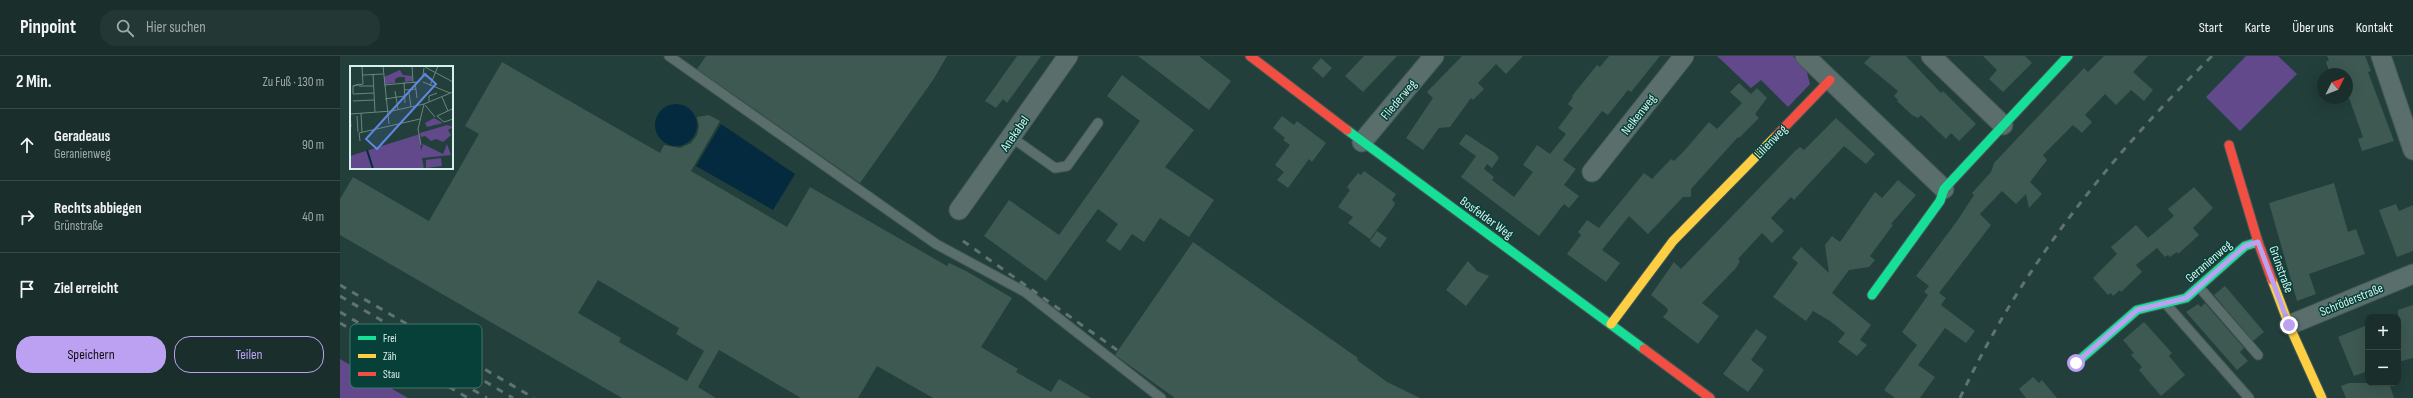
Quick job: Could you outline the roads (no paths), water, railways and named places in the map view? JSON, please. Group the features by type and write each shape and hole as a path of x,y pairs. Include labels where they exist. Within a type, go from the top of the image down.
{"street":[{"name":"Anekabel","path":"959,210 1068,56"},
{"name":"Bosfelder Weg","path":"1250,56 1362,142 1710,398"},
{"name":"Fliederweg","path":"1362,142 1434,56"},
{"name":"Nelkenweg","path":"1592,172 1684,56"},
{"path":"1805,56 1944,189"},
{"path":"1931,56 2003,125"},
{"path":"2381,56 2413,150"},
{"path":"1872,295 1940,201 1944,189 2003,125 2059,59"},
{"name":"Lilienweg","path":"1611,324 1673,241 1830,80"},
{"name":"Grünstraße","path":"2229,145 2258,242 2289,325 2322,398"},
{"name":"Geranienweg","path":"2076,363 2137,310 2186,298 2245,246 2258,242"},
{"name":"Schröderstraße","path":"2289,325 2413,274"}],"lane":[{"path":"669,56 936,244 1025,292 1161,398"},
{"path":"1011,137 1055,168 1067,166 1098,123"},
{"path":"2198,287 2258,355"},
{"path":"2165,303 2249,398"}],"water":[{"path":"676,104 691,110 697,125 691,140 676,146 661,140 655,125 661,110"},
{"path":"721,124 795,174 773,210 696,166"}],"railway":[{"path":"1960,398 1984,350 2011,304 2040,259 2071,216 2138,133 2212,56"},
{"path":"963,241 1117,350"},
{"path":"340,285 407,324"},
{"path":"340,296 387,324"},
{"path":"340,312 361,324"},
{"path":"340,323 350,329"},
{"path":"482,368 534,398"},
{"path":"482,380 513,398"},
{"path":"451,388 468,398"},
{"path":"470,388 487,398"}]}
